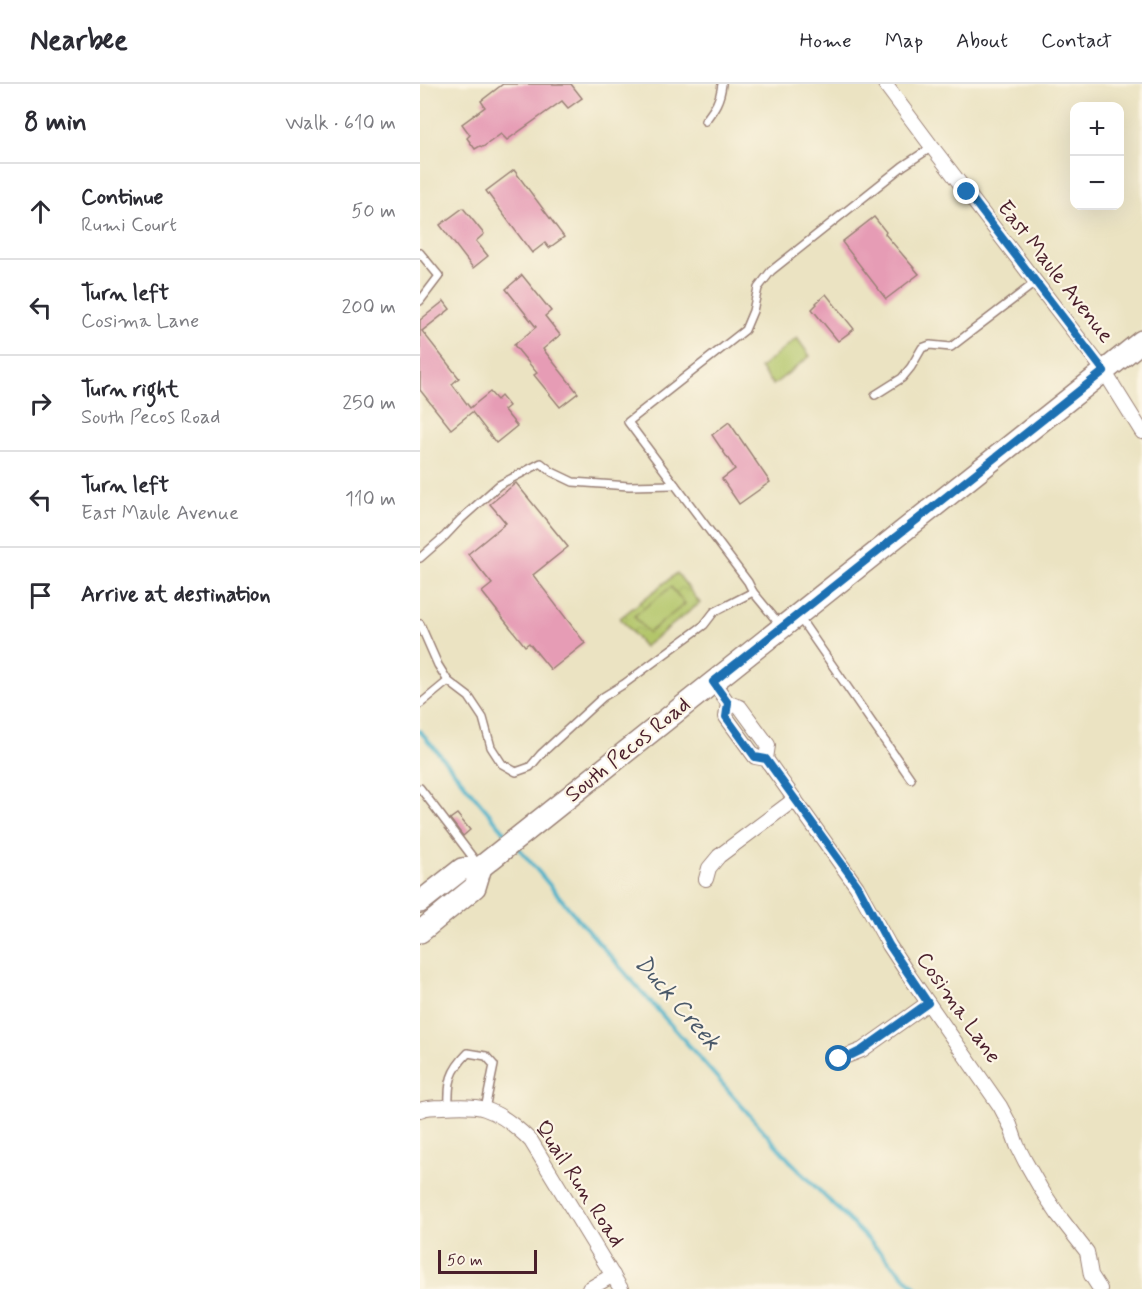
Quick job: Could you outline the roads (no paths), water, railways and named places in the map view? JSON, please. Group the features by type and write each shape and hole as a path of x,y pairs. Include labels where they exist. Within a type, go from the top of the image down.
{"main road":[{"name":"South Pecos Road","path":"420,902 462,868 484,868 530,828 1142,341"},
{"path":"420,932 475,887 484,868"}],"street":[{"name":"East Maule Avenue","path":"885,84 1104,371 1142,432"},
{"name":"Cosima Lane","path":"713,682 728,703 740,707 768,745 766,759"},
{"name":"Cosima Lane","path":"728,703 726,717 755,757 766,759 858,886 889,945 1000,1106 1025,1161 1041,1189 1087,1252 1091,1275 1100,1289"},
{"path":"706,879 709,868 719,856 795,799"},
{"path":"839,1059 862,1050 928,1003"},
{"name":"Quail Run Road","path":"420,1110 448,1107 485,1109 518,1128 531,1141 621,1289"},
{"path":"589,1289 613,1275"}],"lane":[{"path":"705,121 717,106 722,84"},
{"path":"911,779 789,621 753,592 748,582 628,422 745,330 753,311 758,288 771,271 903,166 932,147"},
{"path":"420,254 439,276 420,301"},
{"path":"875,395 902,378 922,348 930,345 951,347 1036,282"},
{"path":"420,558 499,484 542,463 552,472 573,482 629,486 675,485"},
{"path":"420,624 438,665 448,681 469,697 483,717 491,747 502,764 516,772 530,767 603,697 704,625 714,612 753,592"},
{"path":"420,704 448,681"},
{"path":"743,741 757,730"},
{"path":"420,788 484,868"},
{"path":"448,1107 451,1078 456,1065 468,1053 486,1056 494,1065 485,1109"}],"waterway":[{"name":"Duck Creek","path":"420,731 508,836"},
{"name":"Duck Creek","path":"517,846 790,1161 917,1289"}]}
